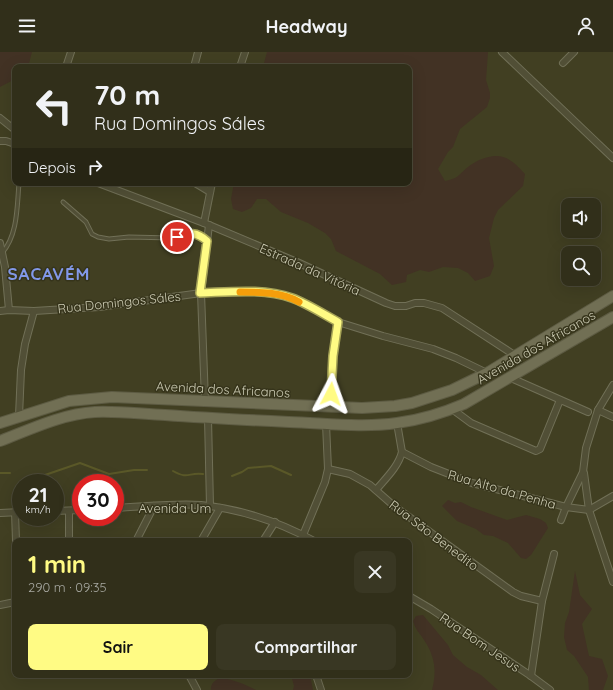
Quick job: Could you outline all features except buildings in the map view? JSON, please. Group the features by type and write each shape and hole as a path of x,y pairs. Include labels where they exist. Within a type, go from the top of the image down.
{"main road":[{"name":"Avenida dos Africanos","path":"0,423 68,401 87,398 112,397 330,407 379,407 412,402 452,390 487,373 613,296"},
{"name":"Avenida dos Africanos","path":"0,441 72,415 95,412 326,424 358,425 397,423 452,409 464,404 511,378 613,317"},
{"path":"487,373 495,387"}],"street":[{"path":"67,64 71,52"},
{"path":"195,64 198,52"},
{"path":"241,64 245,52"},
{"path":"502,52 613,158"},
{"path":"563,63 574,52"},
{"path":"0,118 12,128"},
{"path":"0,141 12,143"},
{"name":"Estrada da Vitória","path":"106,186 206,224 297,262 386,303 396,306 424,303 442,308 516,356"},
{"path":"200,186 210,192"},
{"path":"205,401 200,293 207,241 206,224 211,186"},
{"path":"0,243 5,267 9,310"},
{"name":"Rua Domingos Sáles","path":"0,311 34,311 99,307 200,293 252,292 278,294 293,298 338,322 432,349 456,358 487,373"},
{"path":"19,416 21,370 25,344 34,311"},
{"path":"330,407 333,356 338,322"},
{"path":"511,378 588,412"},
{"path":"613,384 598,410 586,448 583,472 589,510 613,582"},
{"path":"452,409 470,423 536,451 540,449 560,400"},
{"path":"598,410 613,417"},
{"path":"208,418 210,506"},
{"path":"376,490 397,464 402,452 397,423"},
{"path":"308,538 303,535 325,482 328,470 326,424"},
{"name":"Rua Alto da Penha","path":"402,452 431,466 472,482 566,507 589,510"},
{"name":"Rua São Benedito","path":"328,470 350,474 376,490 394,506 513,592 521,596 542,600"},
{"path":"561,520 583,472"},
{"path":"589,510 613,496"},
{"name":"Avenida Um","path":"124,508 191,505 210,506 275,522 303,535"},
{"path":"138,538 154,506"},
{"path":"203,538 220,508"},
{"path":"64,511 72,511"},
{"path":"69,511 69,538"},
{"path":"0,513 12,512"},
{"path":"265,538 275,522"},
{"path":"16,538 17,526"},
{"path":"531,676 542,600 554,554"},
{"path":"606,559 613,555"},
{"name":"Rua Bom Jesus","path":"412,598 431,609 550,690"},
{"path":"0,605 12,603"},
{"path":"191,678 197,690"},
{"path":"317,678 322,690"}],"lane":[{"path":"2,253 10,242 16,216 19,186"},
{"path":"63,202 86,222 92,234 98,237 109,239 129,237 172,238 191,233 197,234 207,241"}],"shaded area":[{"path":"0,52 32,52 29,64 12,64 12,81 0,87"},
{"path":"267,52 488,52 486,80 490,98 487,107 460,129 453,147 448,152 438,169 445,181 450,180 456,178 468,167 478,161 489,157 500,156 513,162 525,174 523,186 498,210 494,218 489,238 494,266 490,276 475,281 468,273 458,268 443,267 429,272 420,270 407,275 406,282 392,285 380,274 336,251 331,239 325,233 308,223 281,212 266,199 257,199 251,208 242,212 233,209 231,199 233,186 412,186 412,64 264,64"},
{"path":"448,500 455,503 461,502 507,520 526,515 540,519 546,523 548,528 531,555 526,559 521,558 508,543 493,536 484,535 476,529 457,521 442,506"},
{"path":"575,571 580,595 592,609 582,624 589,656 602,659 608,676 603,690 589,690 588,677 574,656 567,650 564,637 565,623 569,612"},
{"path":"423,615 448,645 453,655 467,667 481,675 498,690 432,690 435,670 433,658 428,646 416,629 413,621 416,616"},
{"path":"220,678 238,682 256,690 211,690 213,682"},
{"path":"292,678 311,678 313,690 293,690 294,686"}],"waterway":[{"path":"48,474 80,463 109,474 134,470 147,470"},
{"path":"232,476 248,468 271,466 291,475"},
{"path":"173,471 182,475 203,474"},
{"path":"0,473 10,473"}],"slow traffic":[{"path":"240,292 278,294 293,298 299,302"}],"district":[{"name":"SACAVÉM","path":"49,273"}],"route":[{"path":"177,237 183,234 191,233 203,237 207,241 200,293 252,292 278,294 293,298 338,322 333,356 331,394"}]}
